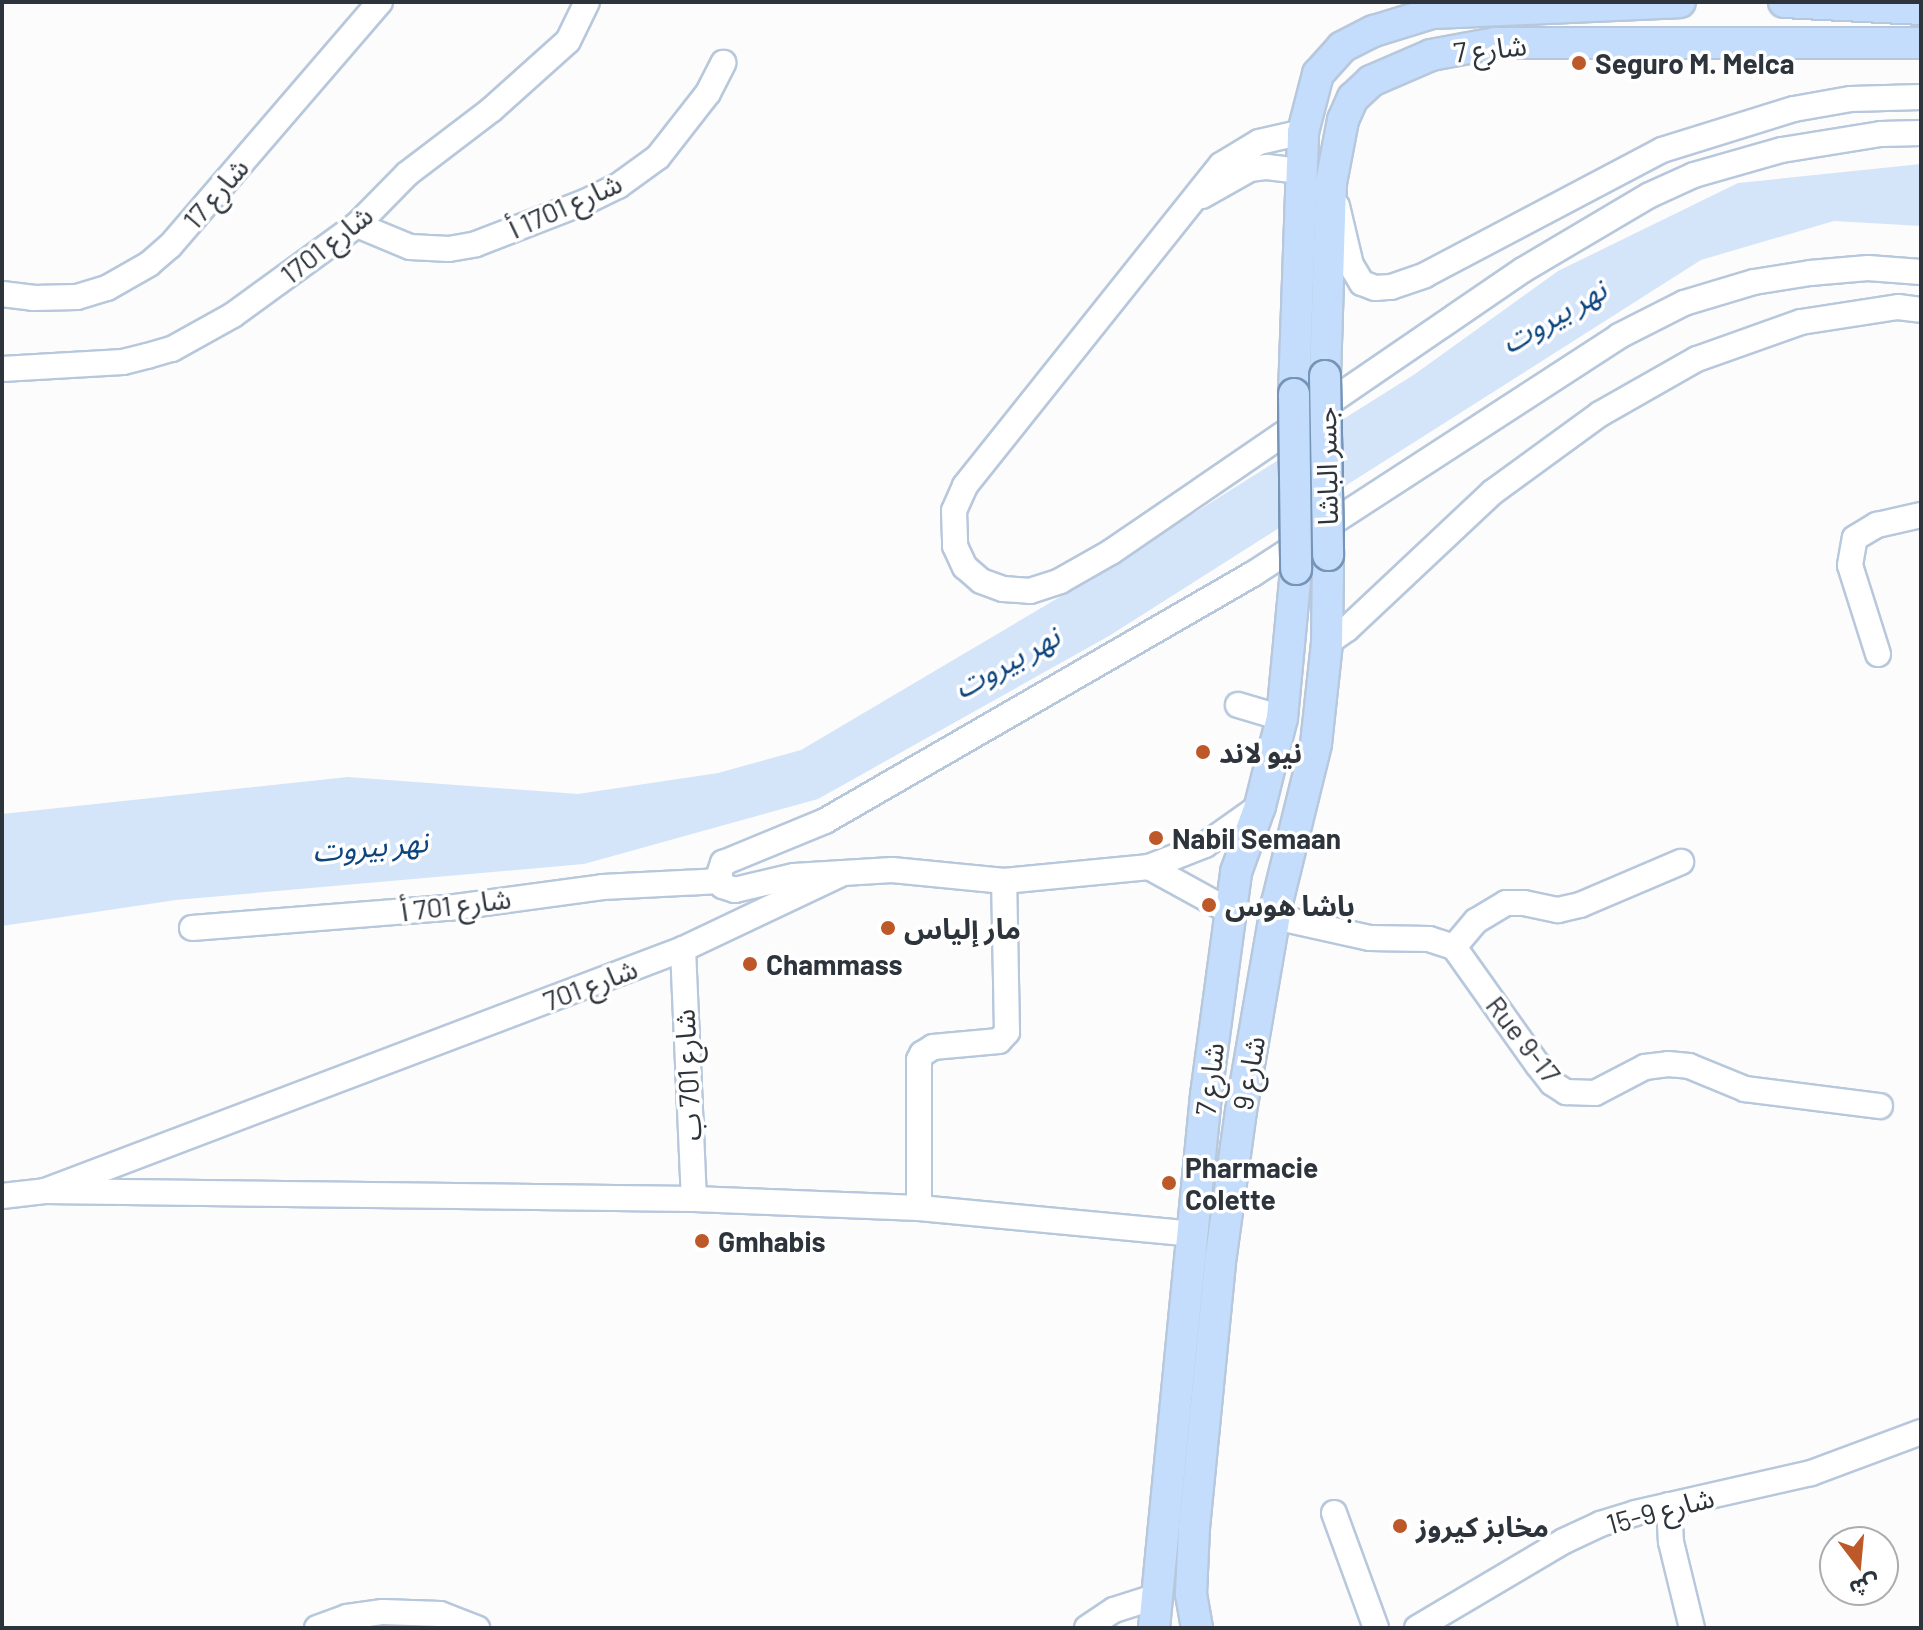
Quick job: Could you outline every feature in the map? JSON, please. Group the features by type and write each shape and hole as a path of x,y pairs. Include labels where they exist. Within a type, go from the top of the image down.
{"main road":[{"name":"شارع 7","path":"1294,394 1303,132 1318,74 1342,47 1417,15 1482,5 1680,2"},
{"path":"1784,2 1921,9"},
{"name":"شارع 7","path":"1325,376 1331,183 1343,120 1353,98 1371,81 1431,55 1496,43 1921,43"},
{"name":"جسر الباشا","path":"1325,376 1328,555"},
{"name":"جسر الباشا","path":"1294,394 1296,569"},
{"name":"شارع 9","path":"1197,1628 1191,1594 1199,1461 1221,1255 1241,1111 1275,917 1316,744 1327,643 1328,555"},
{"name":"شارع 7","path":"1154,1628 1206,1095 1236,872 1260,806 1282,718 1296,569"},
{"path":"1236,872 1243,872 1254,887 1233,1043 1234,1076 1241,1111"}],"street":[{"name":"شارع 17","path":"2,294 33,298 77,297 107,288 149,264 170,246 380,2"},
{"name":"شارع 1701","path":"2,369 123,362 172,349 233,315 357,225 407,174 491,110 568,41 587,2"},
{"name":"شارع 1701 أ","path":"357,225 410,247 449,249 476,244 585,202 618,186 658,157 708,93 723,63"},
{"path":"1331,183 1351,265 1362,283 1375,288 1391,287 1425,275 1662,150 1794,109 1851,99 1921,97"},
{"path":"1303,132 1277,135 1237,153 1221,165 965,486 954,511 955,546 965,567 981,581 1003,589 1030,591 1060,581 1111,552 1523,270 1650,195 1706,171 1782,150 1881,134 1921,133"},
{"path":"1190,204 1250,169 1267,167 1300,171"},
{"path":"720,881 723,863 825,821 962,745 1253,574 1619,336 1684,303 1754,282 1810,273 1868,268 1921,272"},
{"path":"1327,643 1347,629 1493,492 1600,414 1697,359 1801,322 1898,307 1921,310"},
{"path":"1878,654 1850,565 1855,538 1877,525 1921,515"},
{"path":"1238,705 1282,718"},
{"name":"شارع 701","path":"45,1191 683,949 843,873 892,870 1004,881 1149,867 1205,845 1260,806"},
{"path":"1275,917 1370,938 1429,939 1454,947 1476,921 1506,903 1524,903 1558,910 1580,905 1681,862"},
{"path":"1149,867 1231,912"},
{"name":"شارع 701 أ","path":"192,928 448,908 603,887 720,881 728,889 735,890 794,876 843,873"},
{"path":"919,1208 919,1060 933,1047 999,1041 1007,1032 1004,881"},
{"name":"Rue 9-17","path":"1454,947 1538,1065 1552,1083 1566,1092 1595,1093 1645,1067 1668,1064 1689,1066 1745,1089 1880,1106"},
{"name":"شارع 701 ب","path":"683,949 694,1199"},
{"path":"2,1196 45,1191 694,1199 919,1208 1192,1234"},
{"name":"شارع 9-15","path":"1417,1628 1564,1541 1611,1520 1811,1473 1921,1432"},
{"path":"1669,1505 1671,1542 1692,1628"},
{"path":"1334,1513 1376,1628"},
{"path":"1087,1628 1114,1610 1158,1596"},
{"path":"317,1628 347,1617 383,1612 440,1614 477,1628"}],"water":[{"name":"نهر بيروت","path":"1921,164 1921,226 1834,221 1701,260 1109,636 818,799 584,864 176,900 2,926 2,814 348,777 578,794 718,773 801,750 1080,585 1415,374 1558,271 1738,183"}],"place":[{"name":"Seguro M. Melca","path":"1579,63"},
{"name":"نيو لاند","path":"1203,752"},
{"name":"Nabil Semaan","path":"1156,838"},
{"name":"باشا هوس","path":"1209,905"},
{"name":"مار إلياس","path":"888,928"},
{"name":"Chammass","path":"750,964"},
{"name":"Pharmacie Colette","path":"1169,1183"},
{"name":"Gmhabis","path":"702,1241"},
{"name":"مخابز كيروز","path":"1400,1526"}]}
